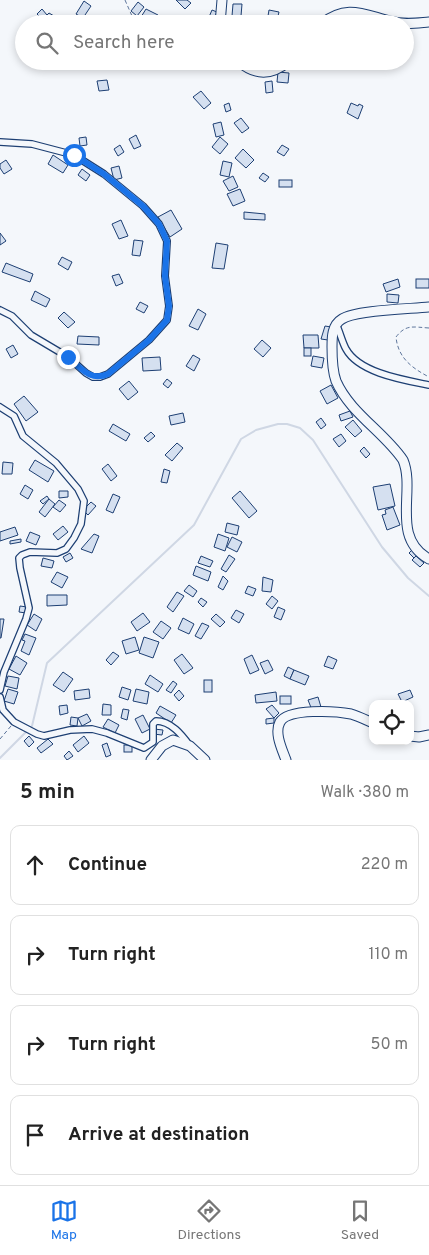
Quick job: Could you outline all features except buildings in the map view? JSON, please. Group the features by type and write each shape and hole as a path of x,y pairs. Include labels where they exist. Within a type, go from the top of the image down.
{"main road":[{"path":"221,15 222,0"},
{"path":"334,15 349,12 368,15"},
{"path":"414,22 429,22"},
{"path":"254,70 268,73 273,70"},
{"path":"429,307 358,314 343,318 336,324 332,340 332,367 336,381 349,402 403,460 407,472 407,524 410,536 417,550 429,559"},
{"path":"286,760 280,742 278,727 287,715 342,712 369,721"},
{"path":"414,736 429,735"},
{"path":"151,760 169,740 177,740 190,746 205,760"}],"street":[{"path":"0,142 32,144 74,155 104,174 143,206 159,224 167,241 165,276 169,306 167,320 149,340 108,374 100,377 93,377 86,373 68,357 31,335 12,316 0,310"},
{"path":"336,324 346,350 362,366 403,380 429,385"},
{"path":"0,407 14,416 23,436 56,462 78,489 84,501 81,524 66,549 57,553 30,552 19,558 29,608 4,672 0,690"},
{"path":"0,697 3,710 14,722 44,736 70,730 92,729 144,748 153,742 153,724 156,721 161,721 179,731 190,746"}],"path":[{"path":"125,0 132,15"},
{"path":"429,328 403,328 396,337 398,350 408,363 415,370 429,377"},
{"path":"0,739 14,722"}],"waterway":[{"path":"0,758 32,726 47,663 194,525 241,439 256,430 278,424 287,424 300,428 313,440 382,547 408,578 429,596"}],"route":[{"path":"68,357 93,377 108,374 149,340 167,320 169,306 165,276 167,241 159,224 143,206 104,174 74,155"}]}
